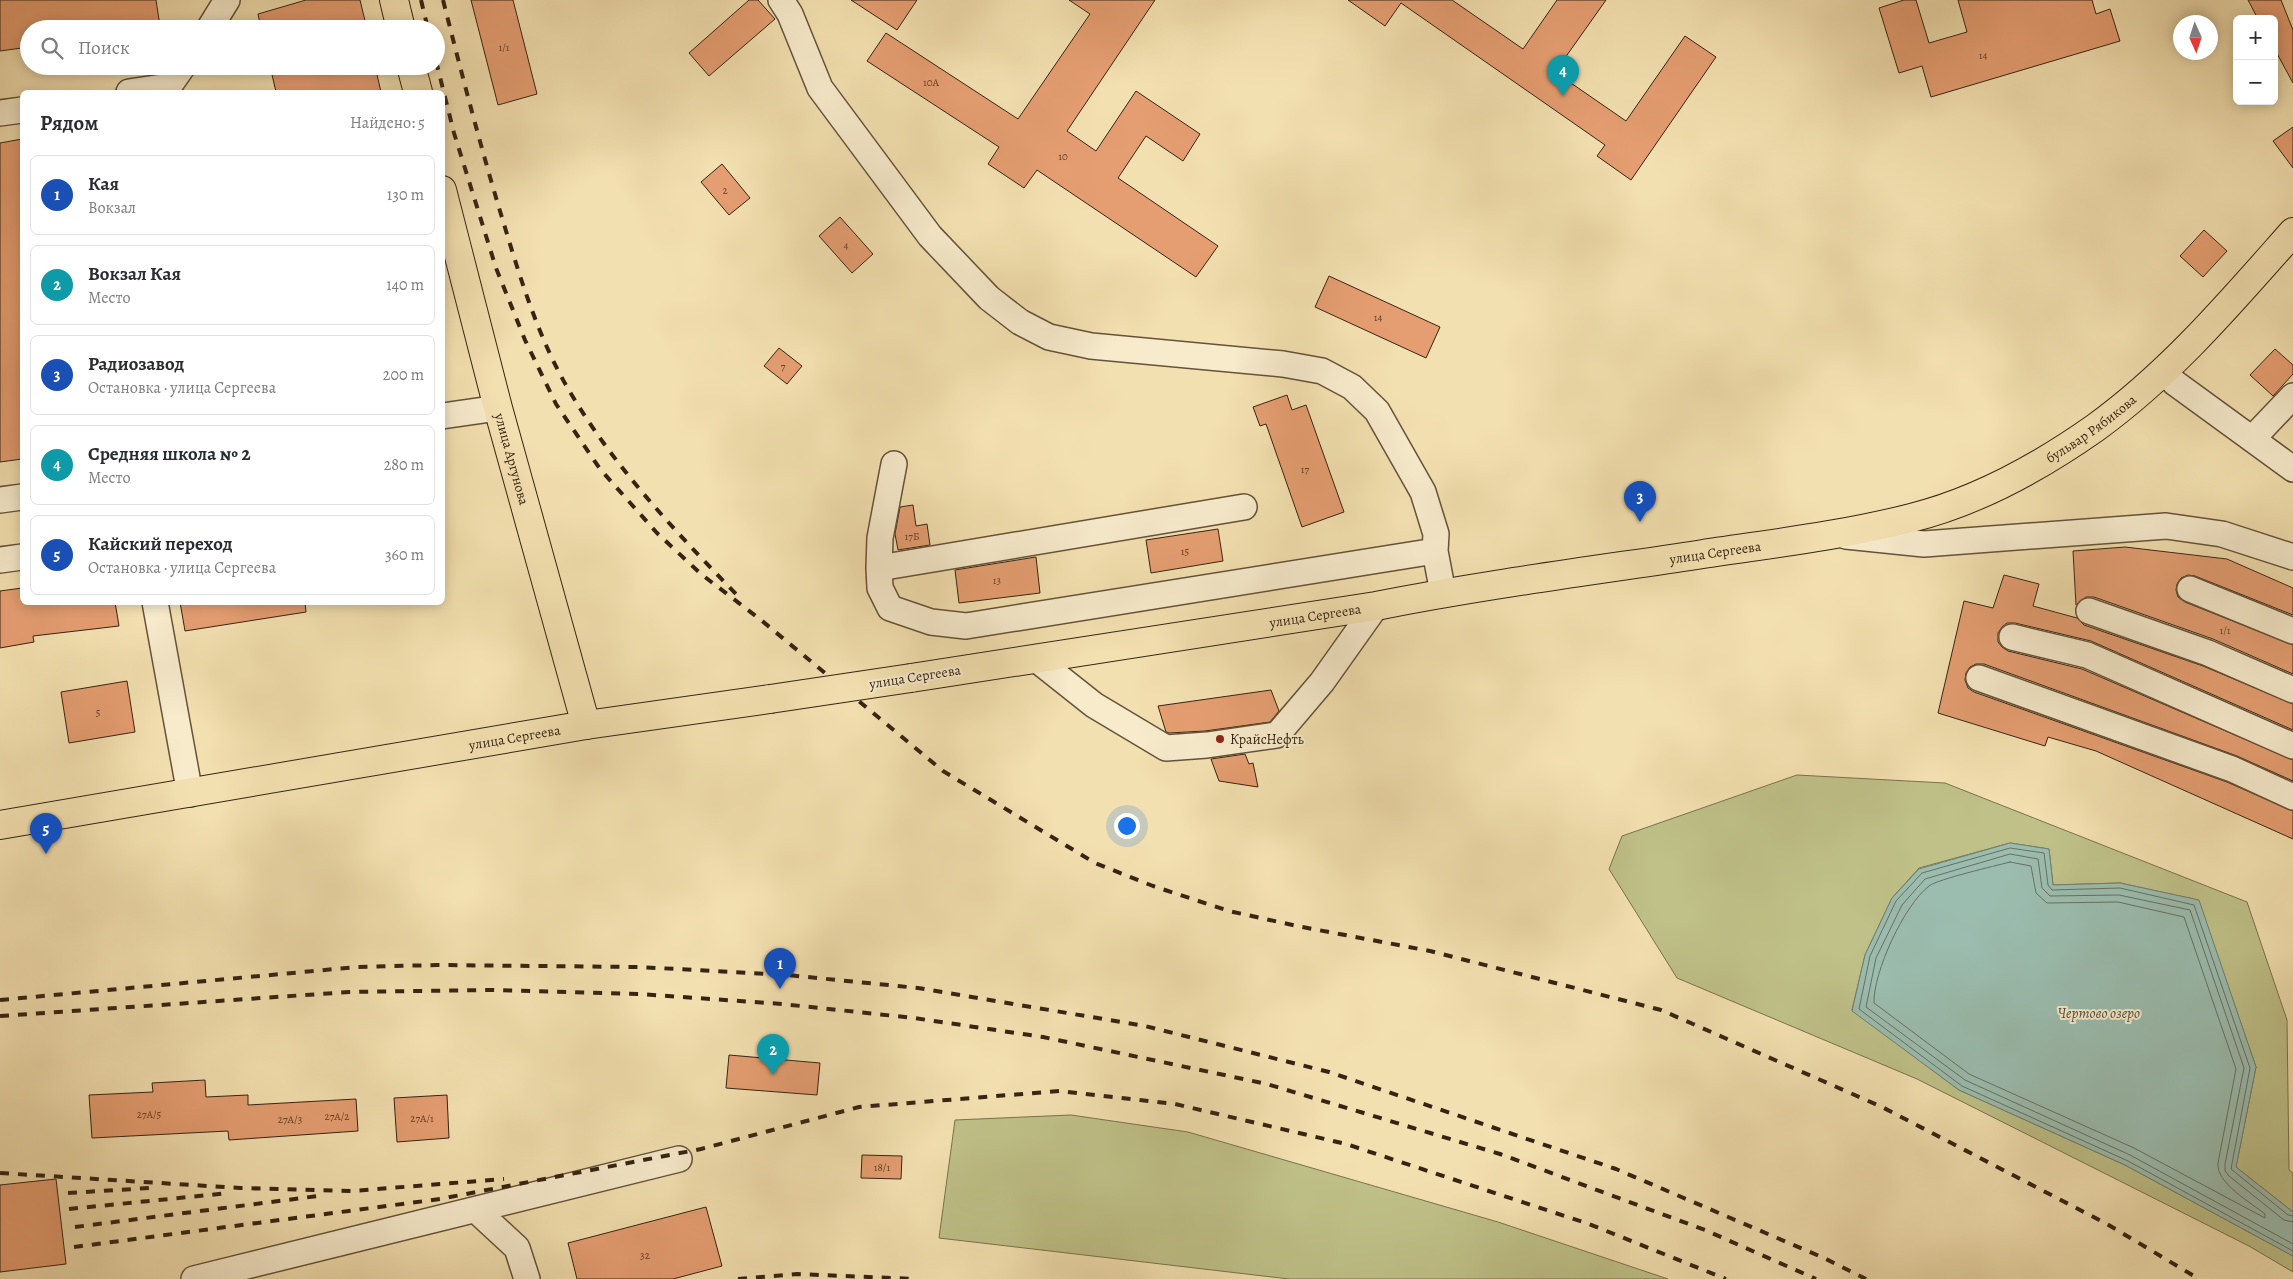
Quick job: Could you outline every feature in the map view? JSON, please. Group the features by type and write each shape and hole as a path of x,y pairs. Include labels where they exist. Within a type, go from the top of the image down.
{"main road":[{"path":"394,0 399,20"},
{"path":"413,75 417,90"},
{"name":"улица Аргунова","path":"445,202 498,408 586,725"},
{"name":"бульвар Рябикова","path":"1831,534 1912,518 1964,501 2008,480 2094,429 2135,398 2200,337 2293,232"},
{"name":"улица Сергеева","path":"0,825 586,725 1036,659 1376,606 1444,593 1831,534"}],"street":[{"path":"215,20 227,0"},
{"path":"793,5 820,88 930,236 989,298 1020,322 1049,336 1091,346 1283,364 1322,371 1352,386 1377,411 1423,492 1436,534 1435,551 1444,593"},
{"path":"142,90 169,86 177,75"},
{"path":"0,113 20,110"},
{"path":"2164,372 2175,383 2293,468"},
{"path":"2252,439 2293,396"},
{"path":"445,416 498,408"},
{"path":"894,464 880,538 880,588 890,608 931,622 966,626 1435,551"},
{"path":"0,500 20,497"},
{"path":"879,568 1244,507"},
{"path":"1831,534 1924,544 2166,526 2222,534 2293,557"},
{"path":"0,560 20,556"},
{"path":"2190,589 2293,631"},
{"path":"156,605 190,794"},
{"path":"1036,659 1094,705 1166,748 1206,745 1277,735 1322,682 1376,606"},
{"path":"2089,611 2208,653 2293,690"},
{"path":"2012,637 2087,655 2293,746"},
{"path":"1980,678 2232,769 2293,797"},
{"path":"194,1279 243,1273 476,1210 679,1159"},
{"path":"476,1210 517,1248 527,1279"}],"green space":[{"path":"1797,775 1945,783 2247,902 2287,1020 2289,1170 2293,1173 2293,1212 2236,1167 2256,1067 2198,900 2120,883 2053,885 2049,849 2010,843 1919,868 1892,898 1865,955 1852,1010 1959,1090 2125,1165 2293,1256 2293,1272 2249,1246 1917,1079 1677,978 1609,869 1622,836"},
{"path":"1071,1115 1188,1132 1498,1222 1668,1279 1289,1279 939,1238 955,1120"}],"water":[{"name":"Чертово озеро","path":"2010,843 2049,849 2053,885 2120,883 2199,900 2256,1067 2236,1167 2293,1212 2293,1256 2125,1165 1959,1090 1852,1011 1865,955 1892,898 1919,869"}],"building":[{"path":"0,0 156,0 159,20 20,20 20,48 0,51"},
{"path":"306,0 360,0 365,20 259,20 258,14"},
{"path":"471,0 513,0 537,94 498,105"},
{"path":"749,0 758,0 775,19 709,76 689,53"},
{"path":"851,0 917,0 897,30"},
{"path":"1069,0 1155,0 1067,131 1096,151 1136,91 1200,134 1183,161 1146,136 1118,178 1218,246 1196,277 1037,170 1024,188 988,164 999,147 867,61 886,33 1018,119 1090,14"},
{"path":"1348,0 1452,0 1523,49 1557,0 1606,0 1555,72 1626,121 1685,36 1716,57 1631,180 1597,156 1605,145 1401,3 1385,26"},
{"path":"1904,0 1916,0 1929,43 1967,32 1958,0 2092,0 2096,14 2110,9 2120,41 1931,97 1922,66 1899,73 1879,8"},
{"path":"2248,0 2281,0 2293,30 2293,83 2278,55 2278,15 2256,15"},
{"path":"272,75 377,75 381,90 276,90"},
{"path":"2293,127 2293,168 2273,141"},
{"path":"20,139 20,459 0,462 0,143"},
{"path":"722,164 750,198 729,215 701,182"},
{"path":"840,217 873,254 852,273 819,236"},
{"path":"2204,230 2227,251 2203,277 2180,256"},
{"path":"1329,276 1440,327 1426,358 1315,307"},
{"path":"779,348 802,366 787,384 764,366"},
{"path":"2275,349 2293,365 2293,374 2273,396 2250,375"},
{"path":"1287,395 1292,410 1306,405 1344,512 1302,527 1266,424 1260,426 1253,407"},
{"path":"913,505 916,526 927,524 930,545 898,550 895,534 900,507"},
{"path":"1218,529 1223,561 1151,573 1146,540"},
{"path":"2125,547 2227,559 2293,588 2293,615 2195,576 2188,575 2181,578 2176,590 2178,597 2185,602 2293,645 2293,674 2213,639 2094,597 2086,597 2076,605 2073,551"},
{"path":"1036,557 1040,593 959,603 955,570"},
{"path":"2004,575 2039,584 2033,606 2077,618 2084,625 2203,666 2293,704 2293,730 2091,641 2015,623 2007,623 1998,633 1998,642 2008,651 2082,669 2293,760 2293,781 2237,756 1984,664 1976,664 1970,667 1966,673 1965,680 1968,688 1974,692 2227,782 2293,811 2293,839 2096,751 2048,737 2045,746 1938,713 1964,601 1993,608"},
{"path":"20,588 20,605 116,605 119,626 33,636 34,642 0,648 0,591"},
{"path":"181,605 305,605 306,612 185,631"},
{"path":"127,681 135,732 69,743 61,692"},
{"path":"1271,690 1279,711 1270,722 1205,731 1169,733 1166,732 1158,706"},
{"path":"1245,754 1249,764 1253,763 1258,787 1219,781 1211,759"},
{"path":"729,1055 820,1063 817,1095 726,1088"},
{"path":"205,1080 206,1097 248,1095 248,1105 356,1099 358,1131 229,1140 228,1131 92,1138 89,1095 153,1092 152,1083"},
{"path":"447,1095 449,1138 397,1142 394,1098"},
{"path":"862,1155 902,1156 901,1179 861,1178"},
{"path":"56,1179 66,1264 0,1272 0,1185"},
{"path":"706,1207 722,1266 673,1279 577,1279 568,1243"}],"railway":[{"path":"421,0 426,20"},
{"path":"443,0 477,132 507,235 530,306 550,353 573,397 590,424 628,475 670,524 736,594"},
{"path":"440,75 443,90"},
{"path":"445,97 454,133 496,268 525,340 556,404 600,469 657,533 701,574 761,620 943,771 1095,863 1153,886 1229,911 1430,951 1661,1010 1882,1107 2107,1224 2199,1279"},
{"path":"0,1000 357,967 437,965 639,967 787,975 918,988 1145,1026 1329,1072 1616,1169 1824,1258 1866,1279"},
{"path":"0,1016 349,992 493,990 639,994 782,1004 914,1018 1043,1037 1267,1084 1500,1154 1705,1230 1816,1279"},
{"path":"74,1247 440,1199 701,1149 859,1107 1060,1091 1175,1104 1346,1144 1589,1224 1726,1279"},
{"path":"0,1173 240,1188 352,1191 504,1179"},
{"path":"68,1193 150,1188"},
{"path":"69,1209 229,1193"},
{"path":"75,1227 318,1196"},
{"path":"738,1279 797,1274 915,1279"}],"place":[{"name":"Средняя школа № 2","path":"1563,96"},
{"name":"Радиозавод","path":"1640,522"},
{"name":"КрайсНефть","path":"1220,739"},
{"name":"Кайский переход","path":"46,854"},
{"name":"Кая","path":"780,989"},
{"name":"Вокзал Кая","path":"773,1075"}]}
